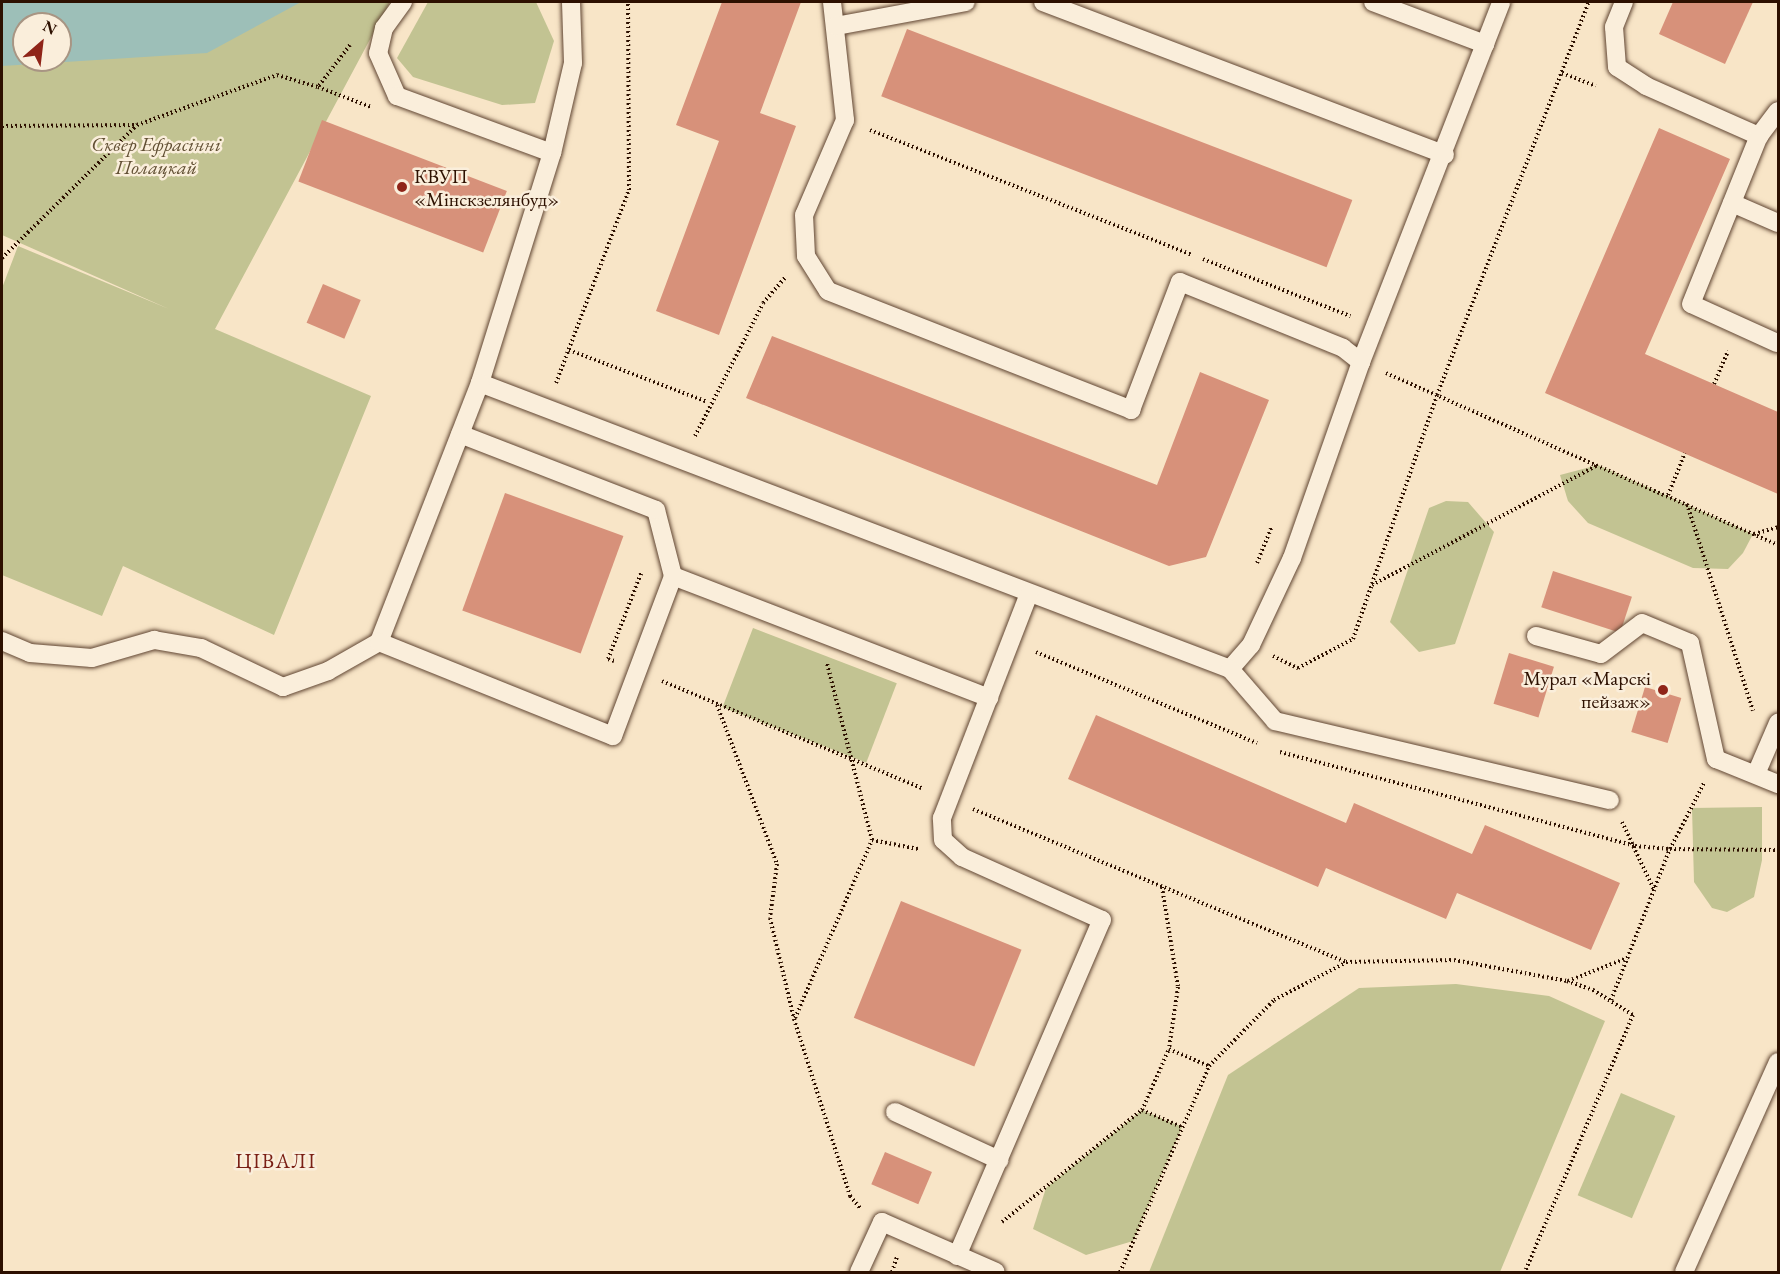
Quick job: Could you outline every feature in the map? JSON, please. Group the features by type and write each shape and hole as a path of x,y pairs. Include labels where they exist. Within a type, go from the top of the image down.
{"lane":[{"path":"403,2 384,28 378,53 397,96 552,153"},
{"path":"2,641 30,653 92,658 154,640 201,648 283,687 328,671 379,642 480,383 552,153 573,63 571,2"},
{"path":"832,2 844,120 804,215 806,256 828,291 1131,410 1180,282 1343,348 1361,362"},
{"path":"836,26 966,2"},
{"path":"1043,2 1445,155"},
{"path":"1374,2 1485,44"},
{"path":"1230,669 1251,645 1292,558 1361,362 1445,155 1501,2"},
{"path":"1624,2 1614,27 1617,67 1646,86 1759,136"},
{"path":"1777,343 1691,304 1759,136 1779,111"},
{"path":"1732,202 1779,223"},
{"path":"480,383 1230,669 1275,721 1610,800"},
{"path":"379,642 613,736 672,576 656,510 460,434"},
{"path":"672,576 989,698"},
{"path":"957,1256 1102,920 962,857 943,840 949,799 1029,594"},
{"path":"1536,636 1601,654 1642,623 1690,643 1716,759 1779,784"},
{"path":"1756,774 1779,723"},
{"path":"1684,1272 1779,1062"},
{"path":"896,1112 999,1160"},
{"path":"859,1272 882,1222 996,1272"}],"path":[{"path":"546,408 570,350 628,190 628,2"},
{"path":"1353,639 1437,395 1589,2"},
{"path":"1562,73 1600,88"},
{"path":"2,126 137,125 278,75 318,87"},
{"path":"2,258 137,125"},
{"path":"685,462 708,402 763,303 806,256"},
{"path":"1714,384 1739,325"},
{"path":"570,350 708,402"},
{"path":"1361,362 1779,545"},
{"path":"1668,495 1685,453"},
{"path":"1371,585 1598,465"},
{"path":"1687,503 1766,752"},
{"path":"660,526 608,659 1346,962 1454,960 1567,981 1611,1000 1633,1015 1525,1272"},
{"path":"1753,534 1779,526"},
{"path":"794,1019 872,840 849,758 820,633"},
{"path":"717,704 777,864 770,918 794,1019 850,1196"},
{"path":"1610,800 1654,890"},
{"path":"1611,1000 1670,849 1779,850"},
{"path":"993,1229 1142,1110 1169,1049 1178,987 1162,887"},
{"path":"1567,981 1627,958"},
{"path":"1120,1272 1209,1066 1274,1000 1346,962"},
{"path":"1169,1049 1209,1066"},
{"path":"1142,1110 1182,1127"}],"green space":[{"name":"Сквер Ефрасінні Полацкай","path":"2,2 390,2 215,329 371,396 274,635 123,566 102,616 2,575 2,288 18,246 169,309 2,235"},
{"path":"428,2 536,2 554,41 535,103 502,105 413,77 397,58"},
{"path":"1598,465 1753,534 1743,553 1728,569 1693,568 1588,523 1568,501 1560,475"},
{"path":"1446,501 1468,502 1494,532 1455,644 1419,652 1390,622 1429,508"},
{"path":"753,628 897,683 866,763 723,707"},
{"path":"1762,807 1762,860 1754,897 1727,912 1712,908 1694,882 1692,808"},
{"path":"1456,984 1549,996 1605,1021 1500,1272 1149,1272 1228,1075 1359,988"},
{"path":"1621,1093 1675,1116 1632,1218 1578,1195"},
{"path":"1142,1110 1182,1127 1133,1241 1086,1255 1033,1229 1046,1188"}],"water":[{"path":"2,2 301,2 207,53 72,62 72,12 12,12 12,65 2,66"}],"building":[{"path":"722,2 801,2 760,113 796,126 719,335 656,311 719,141 676,125"},
{"path":"1673,2 1753,2 1725,64 1659,34"},
{"path":"907,29 1352,200 1327,267 881,96"},
{"name":"КВУП «Мінскзелянбуд»","path":"322,120 507,191 483,253 298,182"},
{"path":"1659,128 1730,159 1645,354 1778,412 1778,494 1545,393"},
{"path":"323,284 361,300 344,339 307,323"},
{"path":"772,336 1157,485 1200,372 1269,400 1206,557 1169,566 746,398"},
{"path":"505,493 623,536 581,654 462,610"},
{"path":"1553,571 1632,597 1620,633 1541,607"},
{"path":"1509,653 1554,667 1538,717 1494,704"},
{"path":"1645,687 1681,698 1668,743 1631,732"},
{"path":"1096,715 1346,823 1354,803 1472,854 1485,825 1620,883 1591,950 1457,893 1446,919 1326,868 1318,887 1068,779"},
{"path":"901,901 1022,950 974,1067 854,1018"},
{"path":"885,1152 932,1172 918,1204 871,1184"}],"place":[{"name":"КВУП «Мінскзелянбуд»","path":"402,187"},
{"name":"Мурал «Марскі пейзаж»","path":"1663,690"}],"district":[{"name":"ЦІВАЛІ","path":"276,1161"}]}
